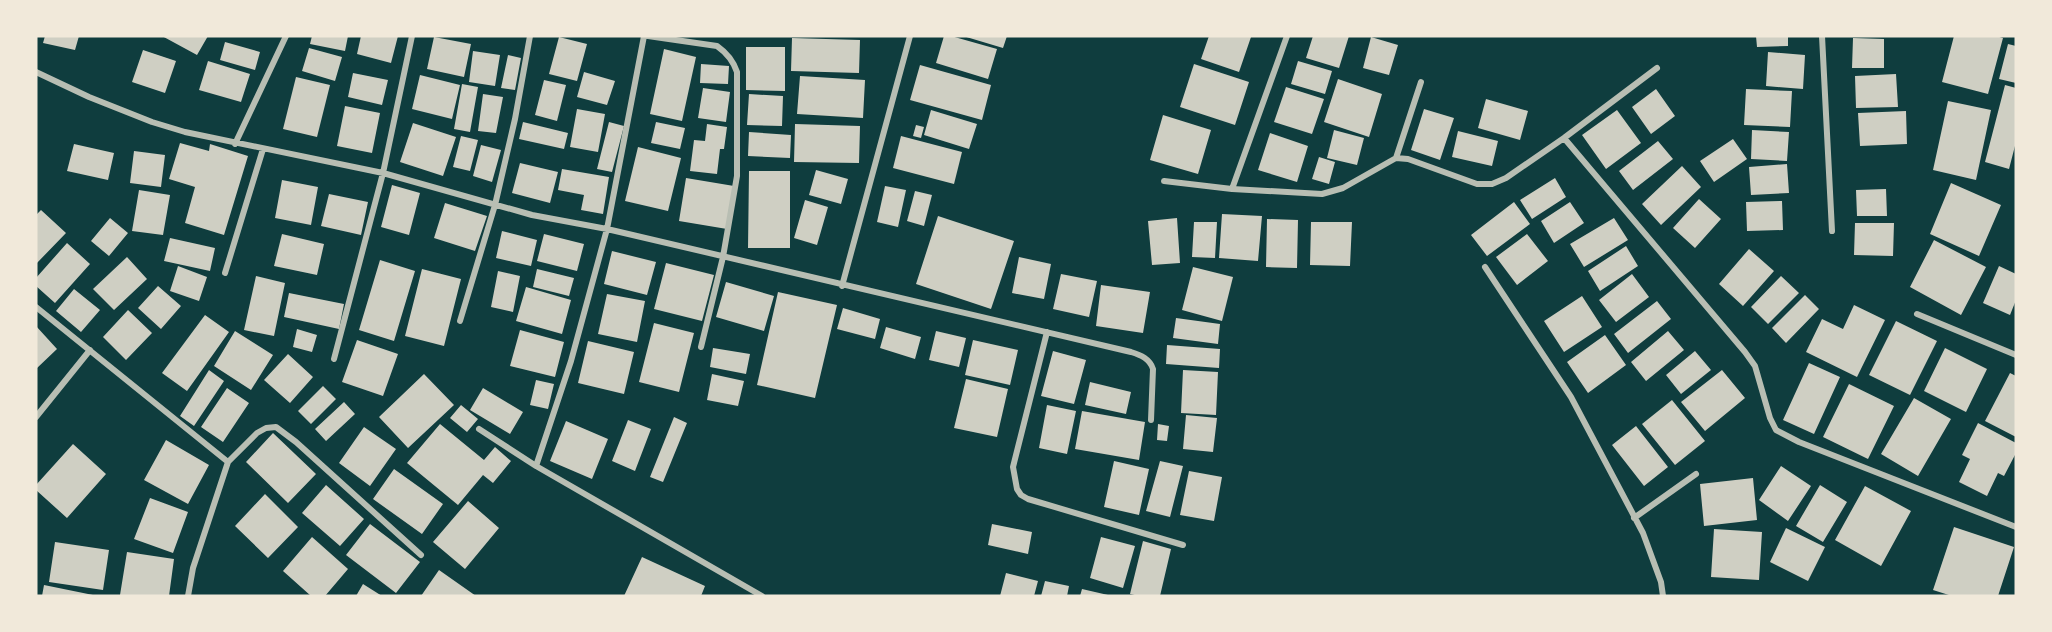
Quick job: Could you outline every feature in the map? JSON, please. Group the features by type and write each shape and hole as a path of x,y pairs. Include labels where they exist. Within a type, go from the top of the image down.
{"street":[{"path":"235,144 286,36"},
{"path":"334,359 383,173 412,36"},
{"path":"460,321 495,205 515,119 530,36"},
{"path":"536,466 571,361 607,229 646,36 717,46 730,57 737,72 737,176 723,256 701,347"},
{"path":"842,285 910,36"},
{"path":"1232,189 1287,36"},
{"path":"1822,36 1832,231"},
{"path":"1164,181 1232,189 1322,194 1343,188 1396,158 1408,159 1477,184 1492,184 1506,178 1564,138 1657,68"},
{"path":"36,72 89,97 152,122 235,144 383,173 532,214 607,229 1142,355 1152,363 1154,369 1150,420"},
{"path":"1396,158 1421,82"},
{"path":"1564,138 1755,366 1770,418 1776,430 1799,442 2016,527"},
{"path":"225,273 263,149"},
{"path":"1485,267 1571,397 1653,558 1663,596"},
{"path":"36,307 228,462"},
{"path":"1917,314 2016,355"},
{"path":"1047,332 1012,467 1017,489 1021,495 1040,504 1183,545"},
{"path":"36,417 90,350"},
{"path":"188,596 193,568 228,462 257,432 266,428 276,428 296,442 421,555"},
{"path":"479,429 536,466 762,596"},
{"path":"1634,518 1696,474"}],"building":[{"path":"45,36 79,36 75,50 43,43"},
{"path":"162,36 208,36 197,55"},
{"path":"312,36 348,36 345,51 310,44"},
{"path":"361,36 398,36 391,63 357,54"},
{"path":"944,36 997,49 988,79 936,63"},
{"path":"963,36 1007,36 1003,48"},
{"path":"1209,36 1251,37 1239,72 1201,59"},
{"path":"1313,36 1349,36 1339,68 1306,58"},
{"path":"1756,36 1788,36 1788,46 1757,47"},
{"path":"1954,36 2003,38 1988,94 1942,82"},
{"path":"434,37 471,44 464,77 427,69"},
{"path":"559,37 587,44 577,81 549,74"},
{"path":"1371,37 1398,45 1389,75 1363,68"},
{"path":"792,38 860,40 859,73 791,71"},
{"path":"1853,38 1884,39 1884,68 1852,68"},
{"path":"225,42 260,52 255,70 220,60"},
{"path":"2008,44 2016,46 2016,83 1999,79"},
{"path":"746,47 785,47 785,91 746,90"},
{"path":"309,48 342,57 335,81 302,71"},
{"path":"664,49 696,57 682,121 650,114"},
{"path":"143,50 176,61 165,93 132,82"},
{"path":"473,51 500,55 495,86 469,82"},
{"path":"1768,52 1805,55 1803,89 1766,86"},
{"path":"508,55 521,58 515,90 501,88"},
{"path":"208,61 250,74 241,102 199,90"},
{"path":"1298,61 1332,71 1325,94 1291,84"},
{"path":"701,64 729,66 728,84 700,83"},
{"path":"1194,64 1249,82 1235,125 1180,107"},
{"path":"920,65 991,85 982,120 910,100"},
{"path":"584,72 615,81 607,105 577,97"},
{"path":"353,73 388,80 382,105 348,97"},
{"path":"1896,74 1898,107 1856,108 1855,76"},
{"path":"420,75 460,85 452,119 412,109"},
{"path":"800,76 865,80 863,118 797,114"},
{"path":"296,77 330,85 317,137 283,129"},
{"path":"1338,79 1382,94 1369,137 1324,122"},
{"path":"544,80 566,85 557,121 535,115"},
{"path":"462,84 478,87 470,132 454,129"},
{"path":"2005,85 2016,88 2016,142 2009,169 1985,162"},
{"path":"1286,87 1324,99 1312,134 1274,122"},
{"path":"703,88 730,92 726,122 698,118"},
{"path":"1656,89 1675,116 1651,134 1632,107"},
{"path":"1746,89 1792,91 1790,127 1744,125"},
{"path":"483,94 503,97 496,133 478,131"},
{"path":"749,94 783,96 782,126 747,125"},
{"path":"1486,99 1528,111 1520,140 1478,128"},
{"path":"1948,101 1991,110 1976,180 1933,170"},
{"path":"345,106 380,113 372,153 337,146"},
{"path":"577,109 605,114 598,152 570,147"},
{"path":"1424,109 1454,118 1440,160 1411,150"},
{"path":"931,110 977,124 969,149 924,135"},
{"path":"1617,110 1641,143 1606,169 1582,135"},
{"path":"1906,111 1907,144 1860,146 1858,113"},
{"path":"1163,115 1211,130 1198,174 1150,160"},
{"path":"523,122 568,133 564,149 519,139"},
{"path":"609,122 624,126 612,172 597,169"},
{"path":"656,122 685,128 680,149 651,143"},
{"path":"413,123 456,137 443,176 400,162"},
{"path":"707,124 727,127 724,149 720,149 717,174 690,171 694,140 705,141"},
{"path":"795,124 860,126 859,163 794,162"},
{"path":"916,125 924,127 921,138 913,136"},
{"path":"1334,130 1364,138 1357,165 1327,158"},
{"path":"1752,130 1789,132 1787,161 1751,159"},
{"path":"1458,131 1498,141 1492,166 1452,157"},
{"path":"749,132 791,135 790,158 748,156"},
{"path":"1270,133 1308,146 1297,182 1258,170"},
{"path":"461,136 478,140 470,171 453,167"},
{"path":"901,136 962,152 954,184 893,168"},
{"path":"1733,139 1747,159 1714,182 1700,161"},
{"path":"1658,141 1673,159 1633,190 1619,171"},
{"path":"180,143 209,151 210,144 248,156 224,235 185,223 195,187 169,179"},
{"path":"74,144 114,153 108,180 67,171"},
{"path":"481,145 501,150 492,182 473,176"},
{"path":"638,147 681,158 668,211 625,201"},
{"path":"134,151 165,155 161,187 130,183"},
{"path":"1319,157 1335,162 1329,184 1312,179"},
{"path":"520,163 558,172 550,203 512,193"},
{"path":"1787,164 1789,193 1751,195 1749,167"},
{"path":"1682,166 1701,187 1661,225 1642,204"},
{"path":"562,169 609,177 603,214 581,210 584,195 558,190"},
{"path":"816,170 848,179 841,204 809,195"},
{"path":"749,171 790,171 790,248 748,248"},
{"path":"686,178 734,186 727,229 679,221"},
{"path":"1555,178 1566,197 1532,219 1520,200"},
{"path":"282,180 318,187 311,225 275,218"},
{"path":"1951,183 2001,205 1979,256 1930,234"},
{"path":"392,185 420,193 409,235 381,227"},
{"path":"885,186 906,190 898,227 877,222"},
{"path":"1886,189 1887,216 1857,216 1856,190"},
{"path":"139,190 170,195 163,235 132,231"},
{"path":"915,191 932,195 924,226 907,221"},
{"path":"329,194 368,202 361,235 321,226"},
{"path":"1699,199 1721,219 1695,248 1673,228"},
{"path":"805,200 828,207 817,245 794,238"},
{"path":"1782,201 1783,230 1747,231 1746,202"},
{"path":"1514,202 1530,224 1487,256 1471,235"},
{"path":"1570,202 1584,223 1554,243 1541,221"},
{"path":"445,203 487,216 475,251 434,238"},
{"path":"41,210 66,233 36,264 36,215"},
{"path":"1222,214 1262,216 1258,261 1219,258"},
{"path":"938,216 1014,241 991,309 916,284"},
{"path":"110,218 128,233 109,256 91,241"},
{"path":"1177,218 1180,263 1152,265 1148,221"},
{"path":"1614,218 1628,240 1584,267 1570,244"},
{"path":"1267,219 1298,220 1297,268 1266,267"},
{"path":"1194,222 1217,222 1215,258 1192,257"},
{"path":"1311,222 1352,222 1350,266 1310,265"},
{"path":"1855,223 1894,223 1893,256 1854,255"},
{"path":"502,231 537,240 531,266 496,258"},
{"path":"282,234 324,244 317,275 274,266"},
{"path":"544,234 584,244 577,271 537,261"},
{"path":"1527,234 1548,261 1517,285 1496,257"},
{"path":"170,238 215,248 210,271 164,261"},
{"path":"1934,240 1986,267 1961,315 1910,287"},
{"path":"67,243 90,264 55,303 36,286 36,278"},
{"path":"1626,246 1638,266 1600,291 1588,271"},
{"path":"1749,249 1774,271 1743,306 1719,284"},
{"path":"612,251 656,262 647,295 604,284"},
{"path":"127,257 147,279 114,310 93,289"},
{"path":"1019,257 1051,264 1044,299 1012,293"},
{"path":"380,260 415,271 394,341 359,330"},
{"path":"666,263 714,275 702,321 654,309"},
{"path":"178,266 207,277 199,301 170,291"},
{"path":"1999,266 2016,274 2016,300 2010,315 1983,303"},
{"path":"1193,267 1233,277 1222,321 1182,310"},
{"path":"422,269 461,279 444,346 405,336"},
{"path":"537,269 574,278 569,296 533,287"},
{"path":"498,271 520,276 513,312 491,307"},
{"path":"1061,274 1097,281 1089,317 1053,309"},
{"path":"1632,274 1649,297 1616,322 1599,300"},
{"path":"256,276 285,283 274,336 244,330"},
{"path":"1781,276 1799,293 1768,324 1751,307"},
{"path":"726,282 774,296 764,331 716,317"},
{"path":"1101,285 1150,292 1143,333 1096,326"},
{"path":"158,286 181,306 161,329 138,308"},
{"path":"526,287 571,300 562,334 516,321"},
{"path":"74,289 100,310 81,332 56,311"},
{"path":"778,292 837,305 815,398 757,385"},
{"path":"289,293 344,304 339,329 284,317"},
{"path":"607,294 645,301 637,342 598,334"},
{"path":"1805,295 1819,309 1786,343 1772,328"},
{"path":"1582,296 1602,327 1564,352 1544,321"},
{"path":"1657,301 1671,319 1628,353 1614,334"},
{"path":"1854,305 1885,320 1857,377 1806,352 1822,319 1843,329"},
{"path":"843,308 880,319 875,339 837,329"},
{"path":"128,310 152,333 126,360 103,337"},
{"path":"205,315 229,332 187,391 162,373"},
{"path":"1176,318 1220,324 1218,344 1173,338"},
{"path":"1896,321 1937,341 1910,395 1869,375"},
{"path":"654,323 694,333 679,392 639,382"},
{"path":"36,326 57,349 36,369"},
{"path":"886,327 921,337 915,359 880,348"},
{"path":"297,329 317,335 312,352 293,347"},
{"path":"520,330 564,342 555,377 510,366"},
{"path":"235,331 273,355 251,390 214,366"},
{"path":"936,331 966,338 959,367 929,360"},
{"path":"1668,331 1684,350 1646,381 1631,362"},
{"path":"1605,335 1626,365 1588,393 1567,362"},
{"path":"357,340 398,354 383,396 342,382"},
{"path":"973,340 1018,350 1010,385 965,375"},
{"path":"588,341 634,352 624,394 578,383"},
{"path":"1167,345 1220,349 1219,368 1166,364"},
{"path":"713,348 750,354 746,374 710,367"},
{"path":"1945,348 1987,369 1966,412 1924,391"},
{"path":"1053,351 1086,360 1074,404 1041,396"},
{"path":"1695,351 1711,370 1681,394 1666,375"},
{"path":"288,354 313,377 290,403 264,380"},
{"path":"1809,363 1840,377 1814,434 1783,420"},
{"path":"209,370 224,381 194,426 180,416"},
{"path":"1183,370 1218,372 1216,415 1181,413"},
{"path":"1722,370 1745,398 1705,431 1681,402"},
{"path":"2010,373 2016,376 2016,437 1985,421"},
{"path":"424,374 454,405 408,448 379,417"},
{"path":"712,374 744,381 738,406 707,400"},
{"path":"966,379 1008,389 997,437 954,428"},
{"path":"536,380 554,384 548,409 530,405"},
{"path":"1090,382 1131,392 1126,414 1085,405"},
{"path":"1849,384 1894,406 1868,459 1823,437"},
{"path":"323,386 336,399 311,424 298,411"},
{"path":"227,388 249,403 223,442 201,427"},
{"path":"483,388 523,412 510,434 470,410"},
{"path":"1914,398 1951,419 1918,476 1881,454"},
{"path":"1672,400 1705,441 1675,465 1642,424"},
{"path":"344,402 355,414 326,441 315,429"},
{"path":"461,405 478,419 467,432 450,418"},
{"path":"1047,405 1076,411 1067,454 1039,448"},
{"path":"1082,411 1145,422 1139,460 1075,449"},
{"path":"1186,415 1217,418 1213,452 1183,449"},
{"path":"674,417 687,423 663,482 650,477"},
{"path":"628,420 651,429 635,471 612,461"},
{"path":"566,421 608,439 592,479 550,461"},
{"path":"1978,423 2016,443 2016,453 2004,476 1998,473 1987,496 1959,482 1970,459 1962,455"},
{"path":"440,424 484,460 495,447 511,461 493,483 483,475 458,505 407,463"},
{"path":"1158,424 1169,426 1167,441 1157,440"},
{"path":"1636,426 1668,467 1644,486 1612,445"},
{"path":"364,427 396,449 370,486 339,463"},
{"path":"273,433 316,474 288,503 246,462"},
{"path":"166,440 209,465 188,504 144,480"},
{"path":"73,444 106,474 67,518 36,490 36,485"},
{"path":"1114,461 1149,469 1139,515 1104,507"},
{"path":"1160,461 1183,466 1170,517 1146,511"},
{"path":"1781,466 1811,486 1788,521 1759,500"},
{"path":"394,469 443,504 422,534 373,499"},
{"path":"1189,471 1222,477 1214,521 1180,515"},
{"path":"1753,478 1757,520 1704,526 1700,484"},
{"path":"326,485 364,519 340,546 302,513"},
{"path":"1820,485 1847,502 1823,542 1796,526"},
{"path":"1865,486 1911,511 1881,566 1835,540"},
{"path":"265,494 298,527 268,558 235,526"},
{"path":"150,498 188,512 173,553 134,539"},
{"path":"468,501 499,528 465,569 433,542"},
{"path":"370,524 420,562 396,593 346,555"},
{"path":"992,524 1032,532 1028,554 988,545"},
{"path":"1954,527 2014,547 1998,596 1952,596 1933,590"},
{"path":"1786,528 1825,547 1808,581 1770,562"},
{"path":"1714,529 1762,532 1759,580 1711,577"},
{"path":"312,537 348,569 325,596 311,596 283,571"},
{"path":"1101,537 1135,546 1123,588 1090,578"},
{"path":"1143,541 1171,549 1160,596 1130,594"},
{"path":"55,542 109,550 103,590 49,582"},
{"path":"127,552 174,559 169,596 120,595"},
{"path":"642,557 705,586 701,596 624,596"},
{"path":"439,570 476,596 421,596"},
{"path":"1006,573 1038,581 1034,596 1000,596"},
{"path":"1045,581 1069,586 1067,596 1041,596"},
{"path":"363,584 382,596 356,596"},
{"path":"44,585 93,595 93,596 42,596"},
{"path":"1082,589 1108,595 1108,596 1080,596"}]}
